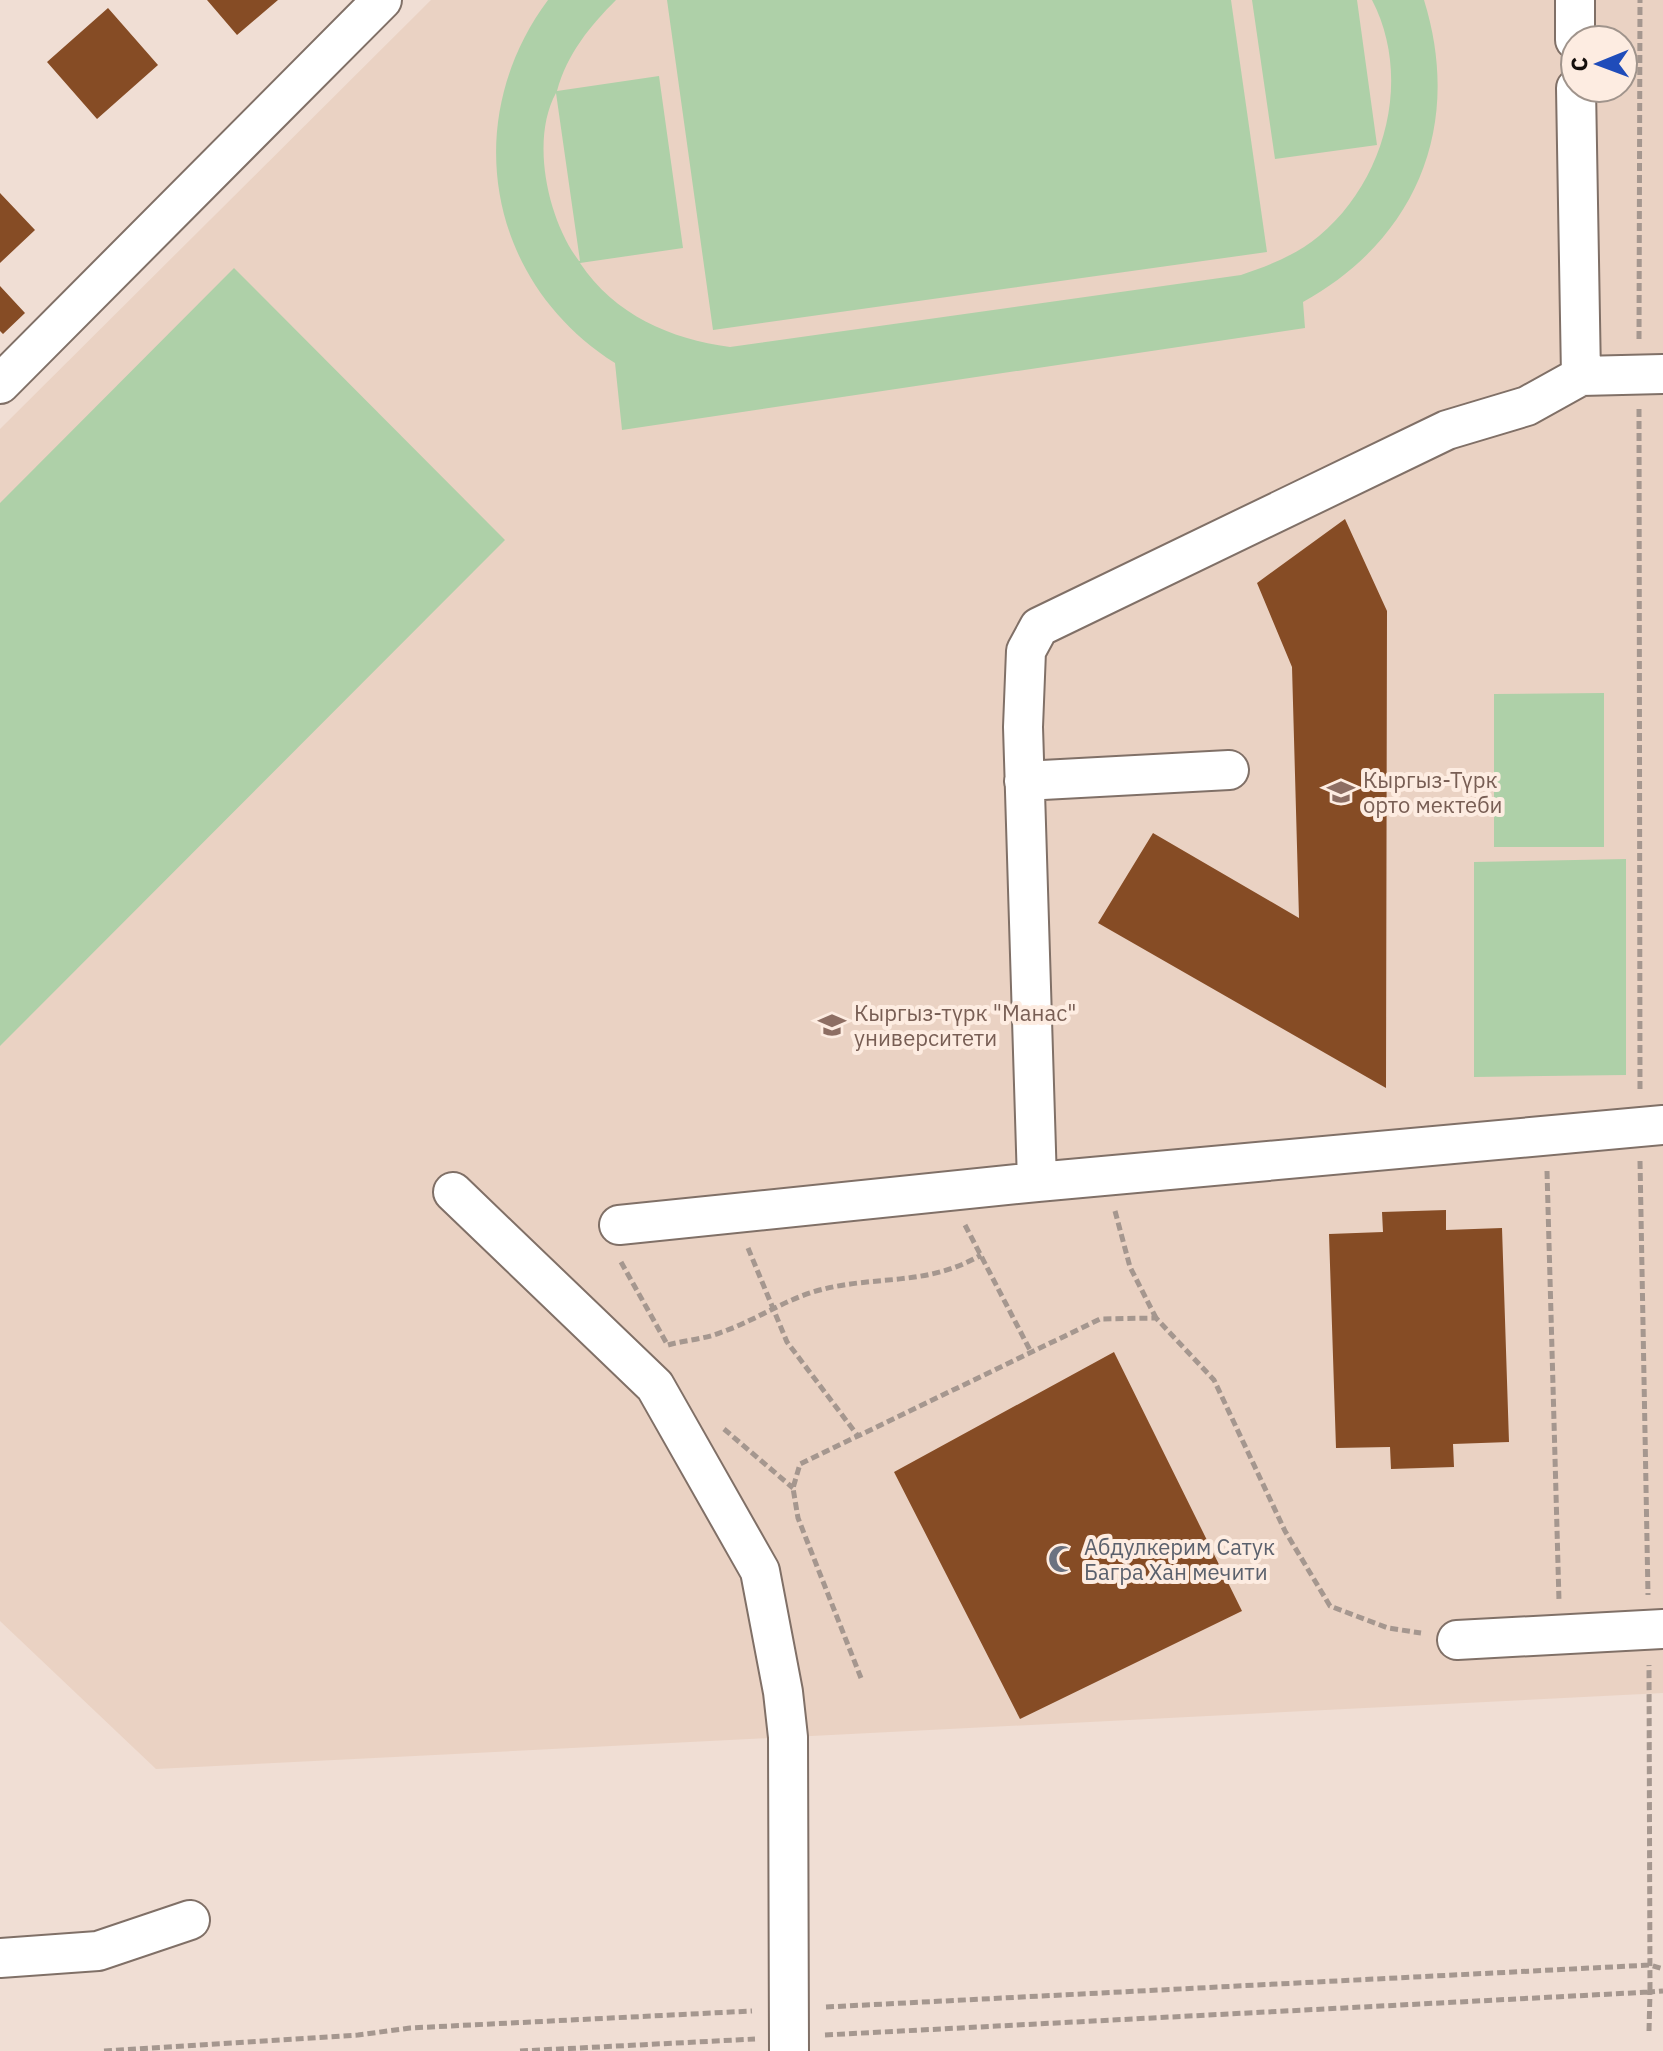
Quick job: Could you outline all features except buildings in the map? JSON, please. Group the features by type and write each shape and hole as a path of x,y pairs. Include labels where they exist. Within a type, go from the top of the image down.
{"street":[{"path":"0,384 382,0"},
{"path":"1575,0 1575,24"},
{"path":"1576,104 1581,376"},
{"path":"1037,1182 1024,781 1024,676 1026,651 1039,627 1447,430 1527,406 1581,376 1651,374"},
{"path":"1024,781 1229,770"},
{"path":"619,1225 1037,1182 1652,1125"},
{"path":"453,1192 655,1386 760,1571 783,1692 788,1737 790,2032"},
{"path":"1457,1640 1656,1629"},
{"path":"0,1958 98,1951 190,1920"}],"path":[{"path":"1640,0 1651,374 1656,1629 1649,2031"},
{"path":"1546,1162 1560,1634"},
{"path":"1113,1206 1130,1267 1156,1318 1214,1380 1285,1531 1330,1606 1388,1628 1457,1640"},
{"path":"963,1221 1031,1352"},
{"path":"745,1242 775,1305 787,1342 858,1436"},
{"path":"668,1345 721,1333 775,1305 854,1282 885,1283 916,1278 950,1269 981,1255"},
{"path":"861,1678 798,1518 793,1488 800,1464 1100,1319 1156,1318"},
{"path":"520,2051 1650,1965 1663,1969"},
{"path":"104,2051 358,2035 410,2028 790,2032 1663,1991"}],"shaded area":[{"name":"Кыргыз-түрк \"Манас\" университети","path":"431,0 1663,0 1663,1693 156,1769 0,1621 0,429"}],"green space":[{"path":"548,0 616,0 580,41 557,91 659,76 683,248 580,263 610,297 646,322 686,338 730,347 1241,275 1291,254 1319,236 1342,213 1361,187 1376,158 1386,127 1391,95 1390,62 1384,31 1372,0 1424,0 1435,46 1438,91 1433,134 1421,174 1402,212 1375,246 1343,276 1303,302 1305,328 622,430 615,363 572,329 538,290 514,245 500,197 496,147 503,97 520,47","holes":["556,93 580,261 559,224 546,179 544,133"]},
{"path":"667,0 1231,0 1267,252 713,330"},
{"path":"1252,0 1357,0 1377,145 1275,159"},
{"path":"234,268 505,540 0,1046 0,503"},
{"path":"1604,693 1604,847 1494,847 1494,694"},
{"path":"1626,859 1626,1075 1474,1077 1474,862"}],"place":[{"name":"Кыргыз-Түрк орто мектеби","path":"1341,792"},
{"name":"Кыргыз-түрк \"Манас\" университети","path":"832,1025"},
{"name":"Абдулкерим Сатук Багра Хан мечити","path":"1062,1559"}]}
